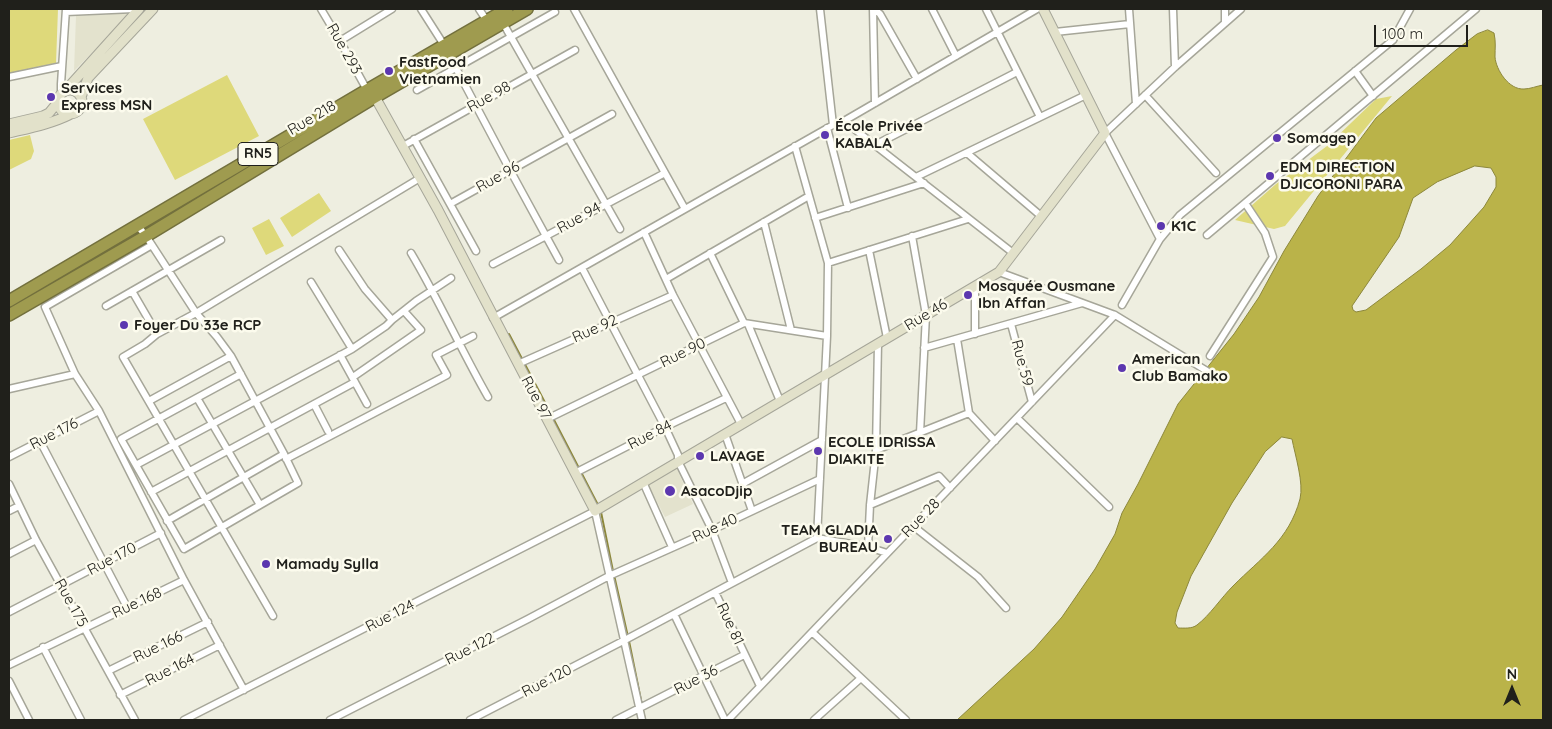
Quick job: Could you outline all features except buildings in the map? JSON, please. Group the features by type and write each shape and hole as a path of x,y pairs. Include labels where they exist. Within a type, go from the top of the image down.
{"highway":[{"name":"Rue 218","path":"9,315 149,240 444,45 507,9"},
{"name":"Rue 218","path":"9,301 137,225 371,93 527,9"}],"street":[{"path":"71,114 62,111 61,84 66,10 134,9"},
{"path":"9,124 43,116 49,112 139,9"},
{"path":"9,133 59,120 79,110 82,106 81,97 88,78 153,9"},
{"name":"Rue 293","path":"321,9 371,93"},
{"path":"340,40 392,9"},
{"path":"421,9 444,45"},
{"path":"479,9 487,20"},
{"path":"574,9 685,209"},
{"path":"820,9 830,126 848,208"},
{"path":"874,9 880,14 917,78"},
{"path":"874,9 876,103"},
{"path":"932,9 956,56"},
{"path":"986,9 1040,117"},
{"path":"493,318 830,126 844,121 876,103 1036,9"},
{"path":"1043,9 1160,239"},
{"path":"1129,9 1136,104"},
{"path":"1173,9 1174,67"},
{"path":"1224,9 1226,23"},
{"name":"Rue 46","path":"595,511 999,272 1105,133 1174,67 1241,9"},
{"path":"1122,305 1160,239 1180,215 1393,40 1410,9"},
{"path":"1206,235 1476,9"},
{"path":"417,90 554,12"},
{"path":"503,23 620,229"},
{"path":"1055,32 1130,24"},
{"name":"Rue 98","path":"403,146 475,104 575,50"},
{"path":"9,77 62,66"},
{"path":"456,68 559,260"},
{"path":"875,145 1017,72"},
{"path":"1355,72 1372,96"},
{"path":"62,96 74,91 81,97"},
{"name":"Rue 97","path":"371,93 438,210 493,318 522,362 595,511 642,720"},
{"path":"916,177 1086,95"},
{"path":"1145,95 1216,173"},
{"name":"Rue 96","path":"450,204 612,114"},
{"path":"844,121 1013,253"},
{"path":"414,139 476,251"},
{"path":"795,146 828,263 826,373 817,538 868,547 887,553"},
{"path":"966,153 1041,216"},
{"name":"Rue 94","path":"493,264 665,173"},
{"path":"273,616 123,356 420,178"},
{"path":"815,218 924,183"},
{"path":"666,279 809,196"},
{"path":"1210,356 1273,258 1266,233 1245,203"},
{"path":"828,263 968,219"},
{"path":"764,222 791,330"},
{"path":"137,225 149,240 196,313 217,336 231,356 241,374 285,456 298,483 184,549 121,439 241,374"},
{"path":"644,232 673,294 741,424"},
{"path":"912,236 926,315 920,434"},
{"path":"149,240 45,307 75,374 99,411 184,580 244,690"},
{"path":"106,306 221,240"},
{"path":"339,250 365,289 392,320"},
{"path":"869,250 887,338"},
{"path":"411,253 433,290 439,307 450,324 488,397"},
{"path":"710,253 746,324 780,400"},
{"path":"582,268 665,427 678,455 678,461 712,530 732,583"},
{"path":"999,272 1115,315 1206,371"},
{"path":"136,466 352,348 386,326 451,278"},
{"path":"311,282 352,348"},
{"path":"975,286 975,334"},
{"path":"132,291 157,334"},
{"name":"Rue 92","path":"522,362 673,294"},
{"path":"924,348 1082,303"},
{"path":"151,492 314,404 354,379 421,330 404,311"},
{"name":"Rue 28","path":"726,720 1115,315"},
{"path":"746,324 827,336"},
{"name":"Rue 90","path":"550,417 746,324"},
{"name":"Rue 59","path":"1011,324 1032,402"},
{"path":"167,521 243,477 447,374 436,355 473,336"},
{"path":"957,339 969,414 995,441"},
{"path":"868,547 876,450 878,343"},
{"path":"340,354 367,404"},
{"path":"149,402 231,356"},
{"path":"9,389 75,374"},
{"path":"197,398 260,505"},
{"name":"Rue 84","path":"575,473 726,398"},
{"path":"314,404 328,431"},
{"name":"Rue 176","path":"9,457 99,411"},
{"path":"876,450 969,414"},
{"path":"1017,418 1109,507"},
{"path":"725,434 752,511"},
{"path":"742,484 822,440"},
{"path":"40,441 127,607"},
{"path":"870,506 939,476 950,488"},
{"name":"Rue 40","path":"609,576 820,479"},
{"path":"643,482 672,548"},
{"name":"Rue 175","path":"9,484 36,540 135,720"},
{"path":"9,511 19,506"},
{"name":"Rue 124","path":"184,720 595,511"},
{"path":"913,526 978,577 1006,608"},
{"name":"Rue 170","path":"9,612 161,533"},
{"name":"Rue 120","path":"470,720 624,641 817,538"},
{"path":"9,554 36,540"},
{"name":"Rue 122","path":"330,720 609,576"},
{"name":"Rue 168","path":"9,665 184,580"},
{"name":"Rue 81","path":"715,592 744,655"},
{"path":"674,614 726,720"},
{"name":"Rue 166","path":"108,671 208,622"},
{"path":"812,632 901,719"},
{"name":"Rue 164","path":"120,695 220,645"},
{"path":"43,647 81,720"},
{"path":"744,655 760,686"},
{"name":"Rue 36","path":"616,720 744,655"},
{"path":"814,720 861,678"},
{"path":"9,681 29,720"}],"shaded area":[{"path":"9,9 58,9 56,63 9,73"},
{"path":"132,13 74,71 76,16"},
{"path":"1488,30 1494,33 1496,62 1508,83 1524,89 1543,85 1543,720 957,720 1034,649 1062,617 1095,569 1115,534 1122,513 1178,404 1234,334 1259,297 1284,251 1318,196 1376,118 1477,34","holes":["1475,166 1491,168 1496,177 1496,187 1484,207 1450,245 1421,269 1366,310 1356,312 1353,310 1352,306 1399,237 1413,198 1437,182","1282,437 1292,439 1301,485 1300,499 1289,526 1264,557 1233,586 1202,621 1193,627 1178,628 1175,623 1177,612 1191,576 1232,503 1265,452"]},
{"path":"227,75 259,136 175,180 143,119"},
{"path":"1392,96 1285,226 1274,229 1235,220 1276,184 1327,146 1376,99"},
{"path":"30,135 34,151 31,159 9,170 9,140"},
{"path":"319,193 331,211 292,237 280,218"},
{"path":"269,219 284,246 266,255 252,228"},
{"name":"AsacoDjip","path":"676,467 693,504 665,517 648,485"}],"waterway":[{"path":"509,334 551,414"},
{"path":"553,418 598,505"},
{"path":"601,512 613,571"},
{"path":"614,575 628,637"},
{"path":"629,641 645,720"}],"place":[{"name":"FastFood Vietnamien","path":"389,71"},
{"name":"Services Express MSN","path":"51,97"},
{"name":"École Privée KABALA","path":"825,135"},
{"name":"Somagep","path":"1277,138"},
{"name":"EDM DIRECTION DJICORONI PARA","path":"1270,176"},
{"name":"K1C","path":"1161,226"},
{"name":"Mosquée Ousmane Ibn Affan","path":"968,295"},
{"name":"Foyer Du 33e RCP","path":"124,325"},
{"name":"American Club Bamako","path":"1122,368"},
{"name":"ECOLE IDRISSA DIAKITE","path":"818,451"},
{"name":"LAVAGE","path":"700,456"},
{"name":"AsacoDjip","path":"670,491"},
{"name":"TEAM GLADIA BUREAU","path":"888,539"},
{"name":"Mamady Sylla","path":"266,564"}]}
